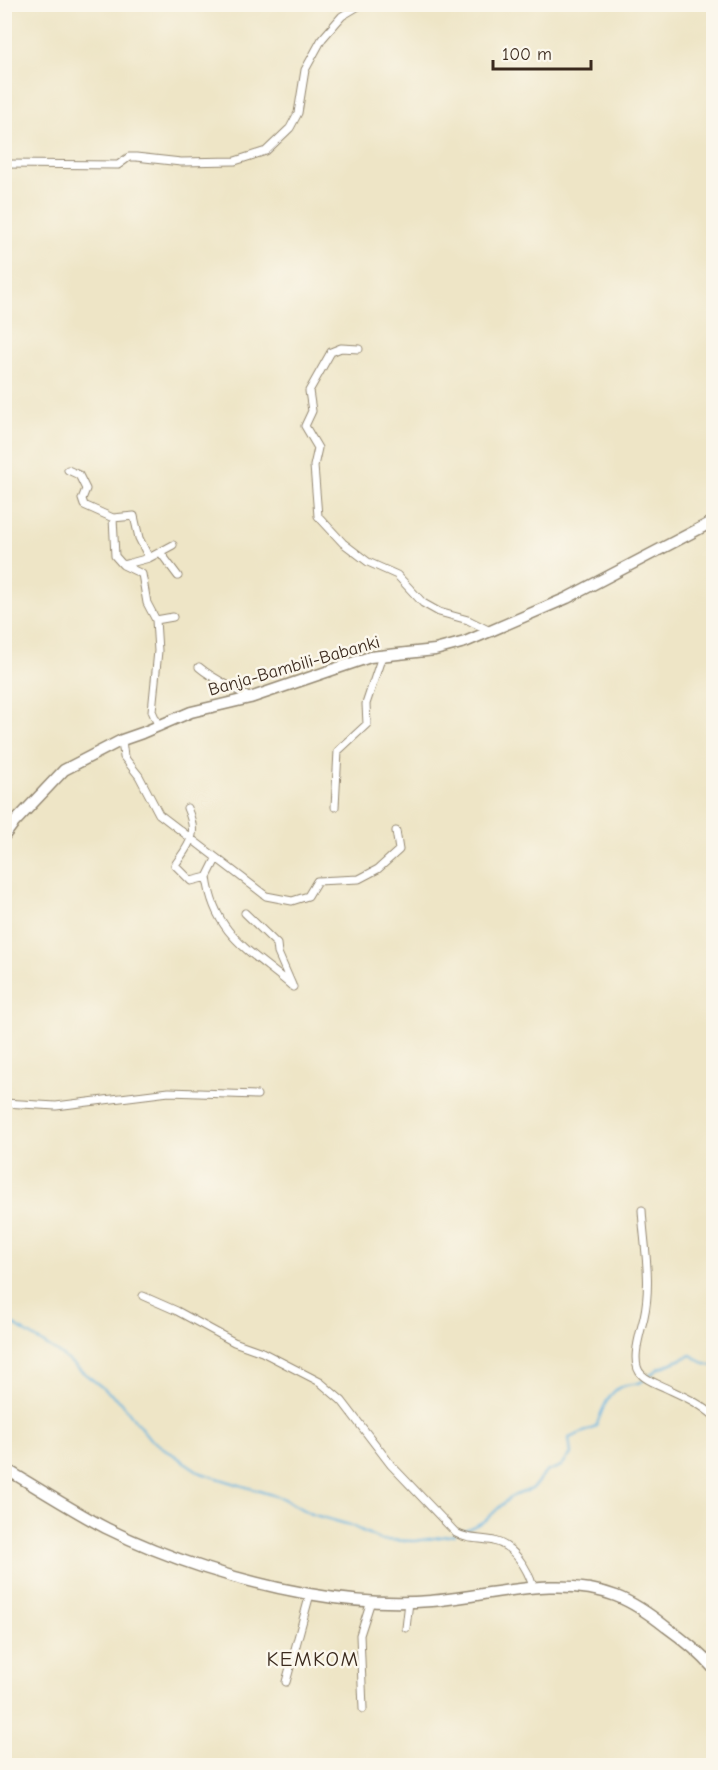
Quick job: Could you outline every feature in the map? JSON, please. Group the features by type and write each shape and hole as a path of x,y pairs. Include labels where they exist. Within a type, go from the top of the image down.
{"street":[{"path":"4,164 118,165 129,157 181,162 235,161 266,151 290,128 298,114 305,70 322,39 342,16 362,4"},
{"path":"358,349 342,348 331,351 309,390 312,411 305,426 318,448 314,466 318,516 343,543 368,562 396,575 423,603 439,612 468,620 492,632"},
{"path":"68,470 79,475 86,489 82,499 84,505 113,518 134,516 139,538 149,558"},
{"path":"113,518 115,556 123,565 142,574 147,603 156,620 158,651 152,711 159,727"},
{"name":"Banja-Bambili-Babanki","path":"4,836 64,770 122,740 159,727 191,712 250,698 370,657 435,650 465,642 567,598 714,521"},
{"path":"123,565 149,558 173,545"},
{"path":"160,552 178,576"},
{"path":"156,620 173,617"},
{"path":"334,807 339,751 367,724 366,704 382,656"},
{"path":"199,667 212,678 221,680 250,698"},
{"path":"122,740 124,758 139,776 159,814 266,896 292,902 308,896 317,880 358,879 378,869 399,850 396,831"},
{"path":"187,808 193,822 192,840 175,865 191,881 207,877"},
{"path":"216,858 207,877 216,914 231,936 293,987 278,953 277,944 245,913"},
{"path":"4,1103 56,1106 169,1092 257,1095"},
{"path":"642,1210 648,1260 648,1283 645,1313 636,1352 636,1368 642,1375 702,1406 714,1416"},
{"path":"143,1296 320,1382 342,1401 391,1465 456,1533 466,1538 497,1542 512,1551 530,1576 533,1587"},
{"path":"4,1468 105,1527 137,1542 221,1573 310,1594 371,1601 433,1601 533,1587 588,1588 616,1596 647,1612 712,1661"},
{"path":"286,1682 310,1594"},
{"path":"363,1709 360,1635 371,1601"},
{"path":"406,1628 409,1602"}],"waterway":[{"path":"4,1323 11,1323 57,1352 121,1402 150,1439 201,1473 282,1498 311,1514 350,1525 381,1540 415,1541 454,1535"},
{"path":"649,1376 658,1369 691,1355 705,1364 714,1366"},
{"path":"459,1533 485,1521 510,1497 532,1489 546,1472 561,1466 571,1454 569,1438 596,1427 612,1393 622,1386 644,1380"}],"district":[{"name":"KEMKOM","path":"313,1659"}]}
